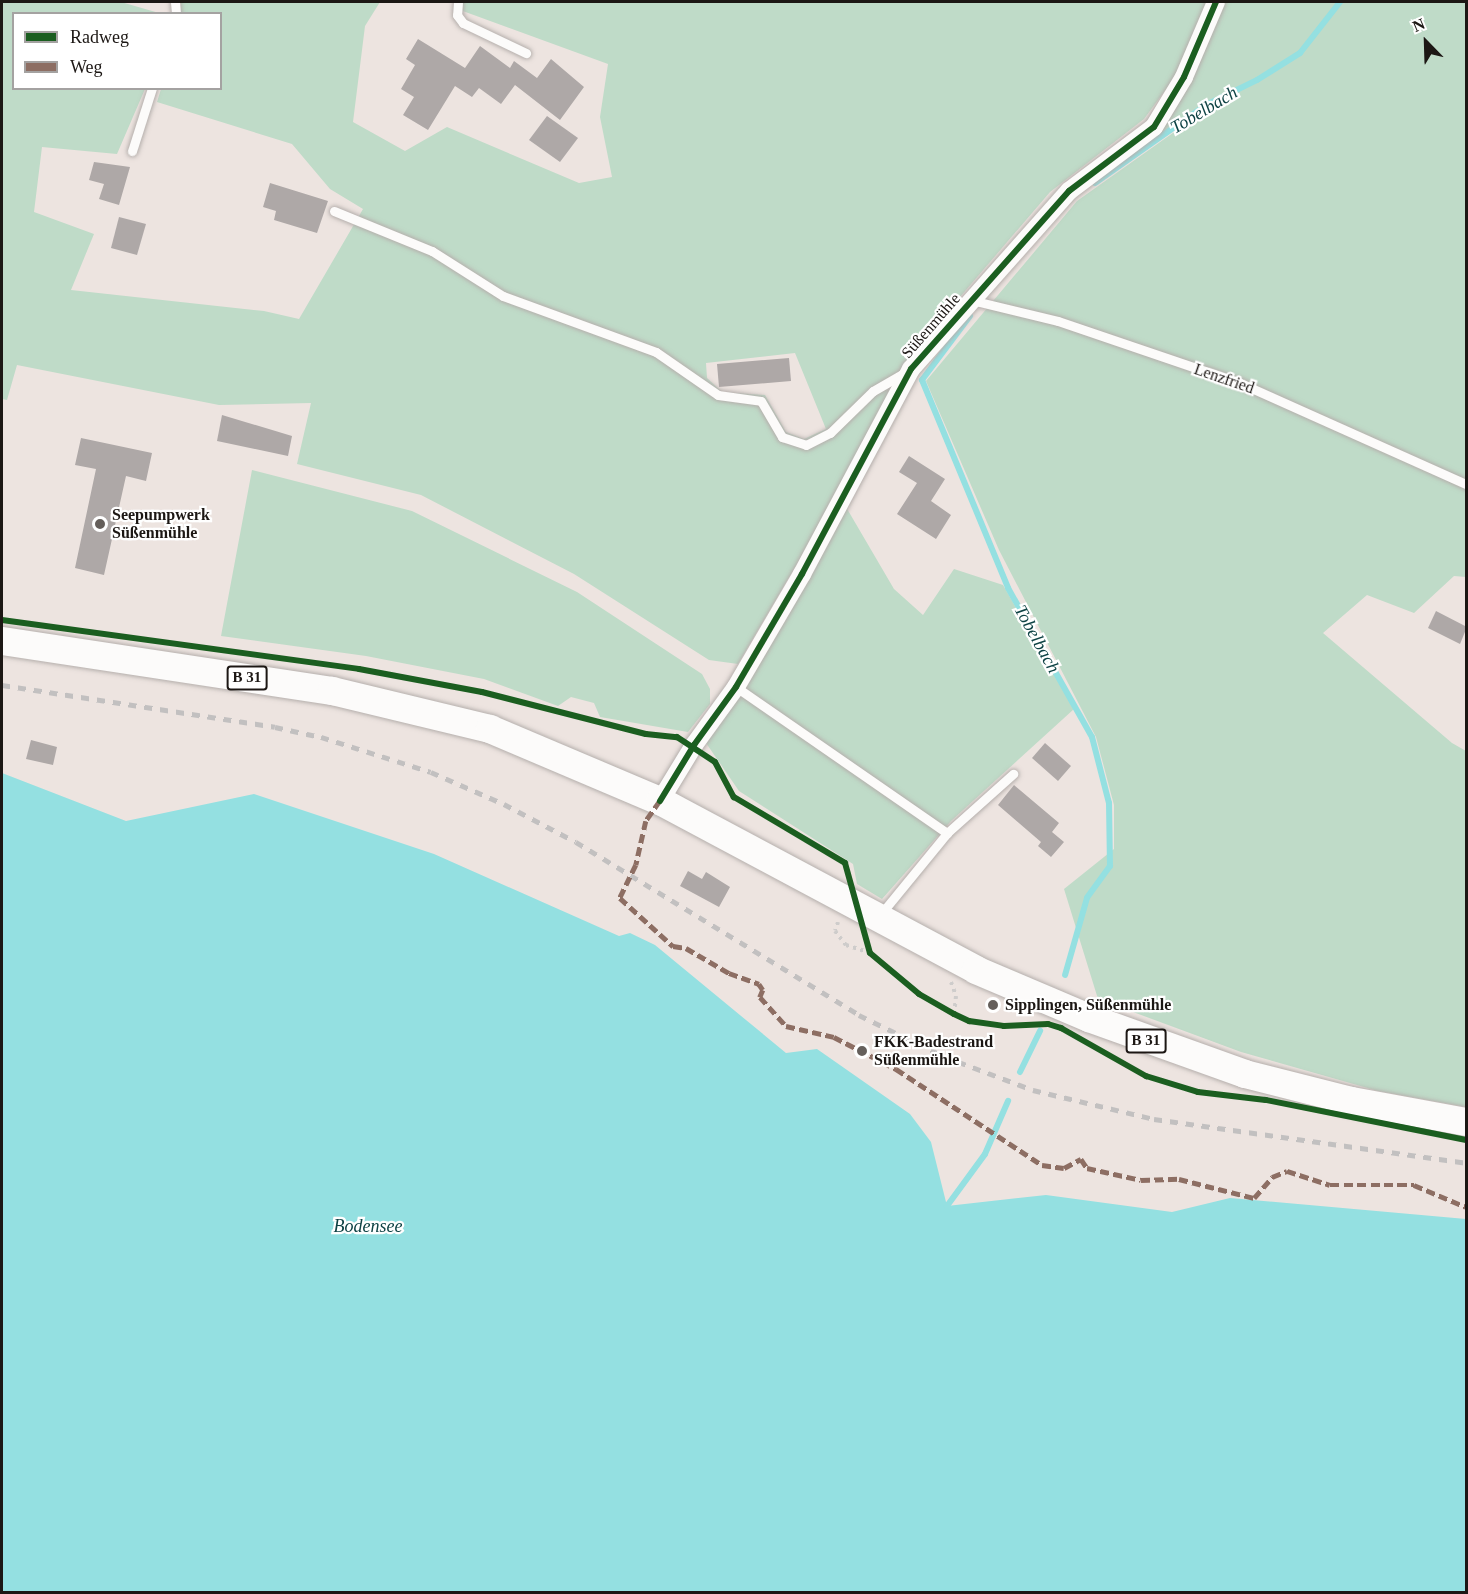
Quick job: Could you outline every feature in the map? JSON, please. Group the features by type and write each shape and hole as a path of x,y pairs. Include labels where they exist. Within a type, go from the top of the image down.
{"main road":[{"name":"B 31","path":"2,641 332,691 425,711 537,747 660,801 976,970 1145,1040 1245,1074 1352,1101 1467,1122"}],"street":[{"name":"Süßenmühle","path":"660,801 694,745 736,687 873,447 911,369 1069,191 1154,127 1184,77 1216,2"}],"lane":[{"path":"458,2 457,15 463,23 526,53"},
{"path":"132,151 151,90"},
{"path":"334,211 432,251 503,296 656,352 718,395 761,401 782,437 806,445 830,433 873,391 911,369"},
{"name":"Lenzfried","path":"971,300 1058,321 1240,383 1467,484"},
{"path":"736,687 947,833"},
{"path":"878,917 947,833 1013,774"}],"path":[{"path":"835,931 846,945 870,953"}],"green space":[{"path":"2,2 121,2 156,12 12,12 12,90 145,90 117,154 42,147 34,212 94,234 71,290 264,311 299,319 363,209 330,189 292,144 157,102 161,90 222,90 222,12 181,12 181,2 380,2 365,26 353,122 405,151 447,127 579,183 612,177 600,117 608,64 460,10 461,2 1207,2 1175,77 1144,119 1050,192 930,332 893,387 852,470 738,664 709,660 574,574 421,495 297,464 311,403 219,405 17,365 7,400 2,399","holes":["795,353 826,429 804,439 786,432 765,395 722,392 707,378 706,363"]},
{"path":"1221,2 1466,2 1466,577 1454,576 1414,613 1367,595 1323,633 1452,743 1466,751 1466,1107 1378,1091 1241,1052 1098,999 1064,889 1114,849 1114,805 1096,737 999,550 926,381 1077,201 1194,118 1143,148 1141,145"},
{"path":"252,470 412,511 577,592 702,674 710,689 710,704 688,732 600,717 594,703 571,697 558,706 484,679 366,656 221,636"},
{"path":"846,507 894,589 923,615 954,569 1003,585 1074,709 951,821 882,899 857,884 853,864 739,791 706,743"}],"water":[{"name":"Bodensee","path":"2,773 126,821 254,794 434,854 619,936 630,933 655,945 786,1053 817,1049 910,1114 931,1142 947,1206 1046,1195 1172,1212 1230,1198 1466,1219 1466,1592 2,1592"}],"building":[{"path":"418,39 465,68 480,46 510,68 514,61 537,78 551,59 584,87 560,120 515,85 501,104 479,88 472,97 455,86 428,130 403,115 414,97 401,89 415,65 406,59"},
{"path":"547,116 578,138 560,162 529,140"},
{"path":"94,162 130,167 119,205 99,199 104,184 89,180"},
{"path":"270,183 328,201 317,233 274,220 276,211 263,207"},
{"path":"119,217 146,224 137,255 111,248"},
{"path":"789,358 791,381 719,387 717,364"},
{"path":"222,415 292,436 288,456 217,441"},
{"name":"Seepumpwerk Süßenmühle","path":"81,438 152,453 146,481 126,476 104,575 75,568 96,469 75,465"},
{"path":"909,456 945,479 931,501 951,515 936,539 897,514 917,483 899,472"},
{"path":"1436,611 1467,627 1460,644 1428,628"},
{"path":"31,740 57,747 53,765 26,759"},
{"path":"1045,743 1071,766 1058,781 1032,758"},
{"path":"1014,785 1059,823 1052,832 1064,842 1051,857 1038,846 1041,842 998,805"},
{"path":"688,871 702,879 706,872 730,887 719,907 680,886"}],"waterway":[{"name":"Tobelbach","path":"1095,183 1206,105 1257,80 1300,53 1340,2"},
{"name":"Tobelbach","path":"970,316 922,380 1008,588 1092,737 1109,803 1110,866 1087,898 1065,975"},
{"name":"Tobelbach","path":"1020,1072 1040,1031"},
{"name":"Tobelbach","path":"947,1206 985,1154 1008,1101"}],"railway":[{"path":"2,685 275,727 321,737 431,772 504,804 576,842 859,1015 943,1056 1033,1090 1154,1119 1466,1163"}],"marked path":[{"path":"660,801 646,821 636,865 620,898 673,946 686,948 729,973 759,984 763,990 760,997 786,1026 834,1037 896,1069 1042,1165 1064,1168 1081,1159 1087,1168 1141,1180 1179,1179 1254,1198 1272,1177 1287,1171 1330,1185 1414,1185 1466,1207"}],"cycle path":[{"path":"660,801 694,745 736,687 802,574 911,369 1069,191 1154,127 1184,77 1216,2"},
{"path":"2,620 359,669 482,692 646,734 677,737 715,762 734,797 845,863 870,953 919,994 954,1014 969,1021 1004,1026 1048,1024 1061,1028 1146,1076 1198,1092 1266,1100 1466,1140"}],"place":[{"name":"Seepumpwerk Süßenmühle","path":"100,524"},
{"name":"Sipplingen, Süßenmühle","path":"993,1005"},
{"name":"FKK-Badestrand Süßenmühle","path":"862,1051"}]}
